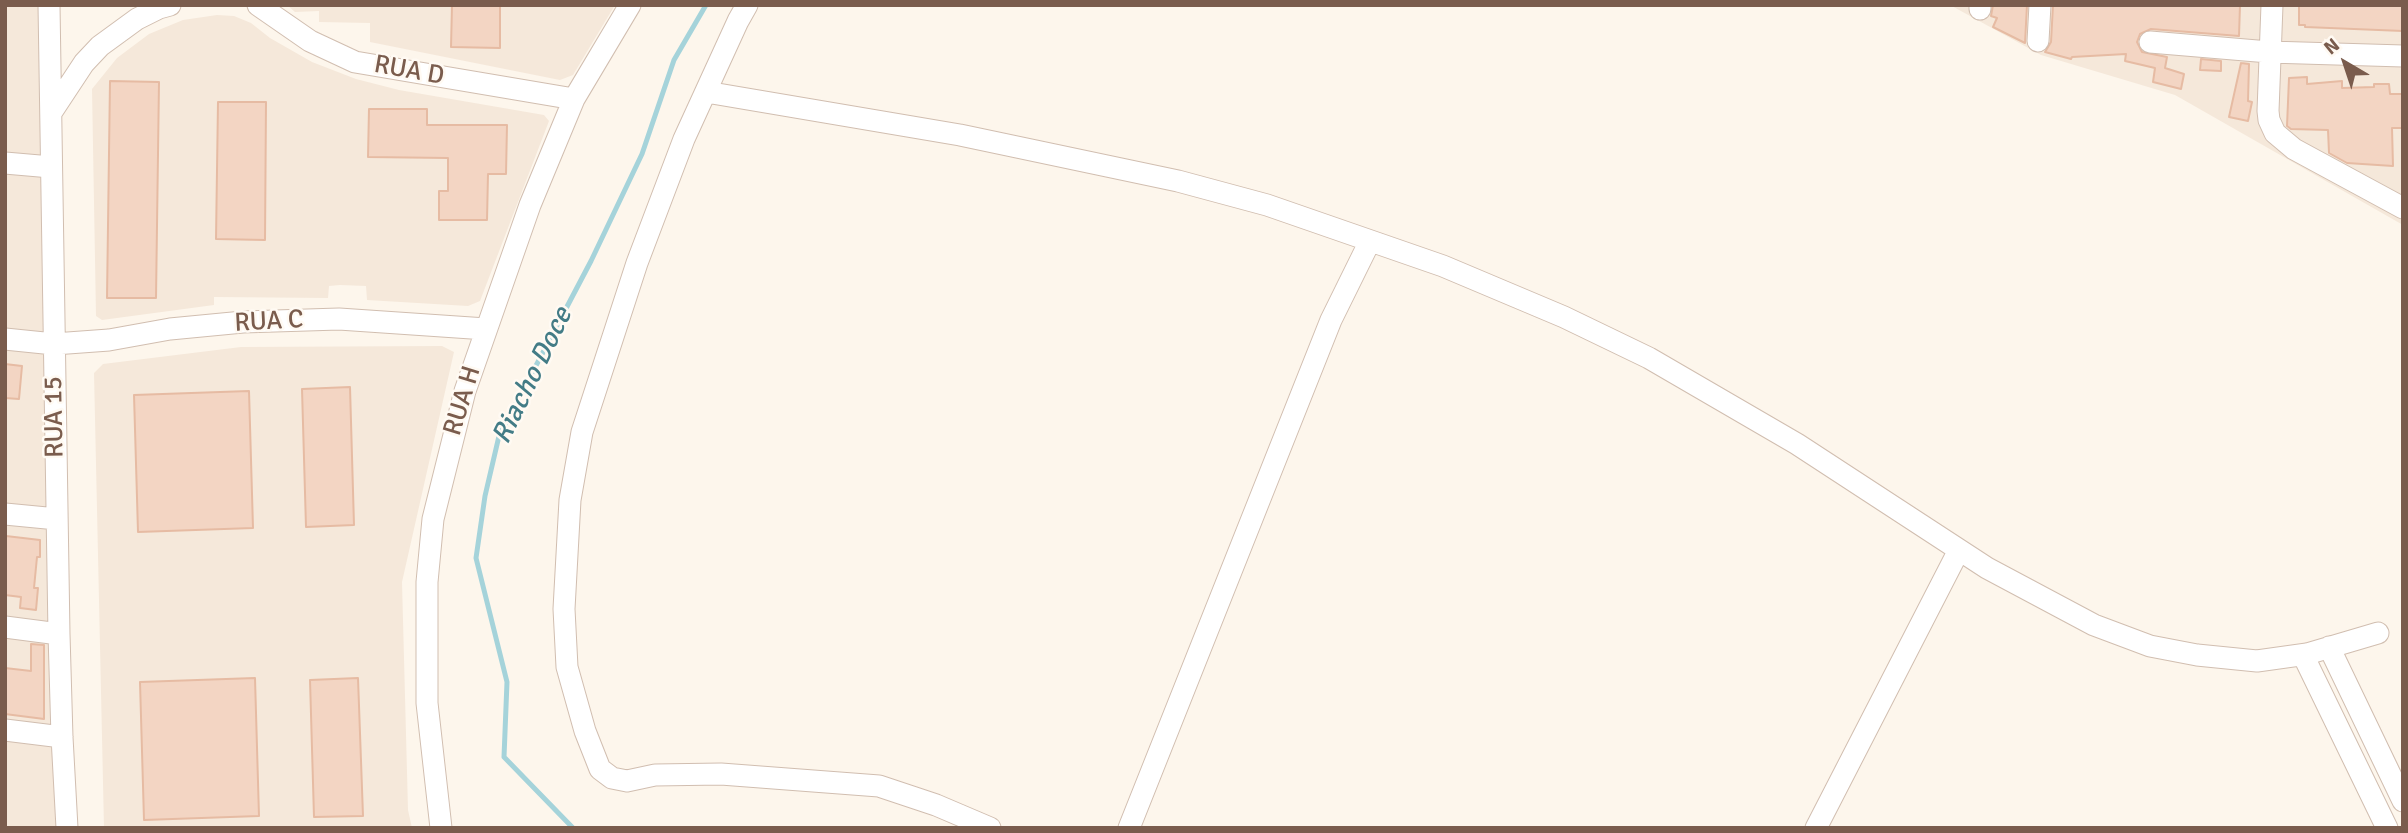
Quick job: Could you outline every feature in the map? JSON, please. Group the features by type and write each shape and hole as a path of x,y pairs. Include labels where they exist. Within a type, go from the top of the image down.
{"street":[{"name":"RUA 15","path":"49,5 59,634 67,828"},
{"path":"51,113 84,63 100,46 137,19 170,5"},
{"name":"RUA D","path":"258,5 310,41 355,62 574,99"},
{"name":"RUA H","path":"441,828 427,704 427,582 433,519 465,391 530,205 574,99 630,5"},
{"path":"747,5 684,139 637,263 582,432 570,500 564,609 567,667 585,731 600,769 611,778 627,781 655,775 721,774 879,786 936,805 990,828"},
{"path":"2038,41 2040,5"},
{"path":"2272,5 2268,111 2275,133 2294,149 2403,208"},
{"path":"2150,42 2269,52 2403,56"},
{"path":"706,92 960,135 1178,181 1267,205 1443,266 1564,317 1649,358 1797,444 1959,550 2042,598 2094,625 2150,646 2197,655 2257,661 2303,654 2378,633"},
{"path":"5,163 51,167"},
{"path":"1129,828 1326,333 1370,241"},
{"name":"RUA C","path":"5,339 54,344 109,340 170,329 276,321 363,320 486,329"},
{"path":"5,514 57,519"},
{"path":"1816,828 1959,550"},
{"path":"5,627 59,634"},
{"path":"2329,647 2403,801"},
{"path":"2303,654 2387,828"},
{"path":"5,730 62,737"}],"shaded area":[{"path":"5,5 49,5 67,828 5,828"},
{"path":"287,5 615,5 573,75 560,80 370,42 370,23 319,22 319,11 295,12"},
{"path":"1950,5 2403,5 2403,225 2175,95 2041,55"},
{"path":"217,15 234,16 251,23 270,38 312,62 356,79 399,90 544,115 549,121 480,301 468,306 367,300 366,286 340,285 329,286 328,298 214,297 214,305 102,320 96,316 92,89 117,58 149,34 183,20"},
{"path":"442,346 454,352 402,582 408,810 412,828 104,828 94,373 103,364 241,347"}],"building":[{"path":"452,5 500,5 500,48 451,47"},
{"path":"1993,5 2027,5 2025,43 1993,27 1997,18 1991,16"},
{"path":"2053,5 2240,5 2239,36 2151,29 2140,34 2137,42 2142,52 2167,57 2165,68 2184,74 2181,89 2153,82 2155,68 2125,61 2126,54 2071,59 2045,52 2051,42"},
{"path":"2299,5 2403,5 2403,31 2305,27 2299,25"},
{"path":"2201,59 2221,61 2221,71 2200,70"},
{"path":"2241,63 2249,64 2248,101 2252,102 2248,121 2229,117"},
{"path":"2307,77 2307,84 2342,81 2342,88 2389,84 2390,94 2403,94 2403,128 2392,128 2393,166 2347,163 2329,153 2328,130 2291,129 2287,126 2289,78"},
{"path":"110,81 159,82 156,298 107,298"},
{"path":"218,102 266,102 265,240 216,239"},
{"path":"369,109 427,109 427,125 507,125 506,174 488,174 487,220 439,220 439,191 448,191 448,158 368,157"},
{"path":"5,364 22,366 19,399 5,398"},
{"path":"350,387 354,525 306,527 302,389"},
{"path":"249,391 253,528 138,532 134,395"},
{"path":"6,536 40,540 40,557 37,557 34,588 38,588 36,610 20,608 21,597 5,595"},
{"path":"31,644 44,645 44,719 5,714 5,668 31,671"},
{"path":"255,678 259,816 144,820 140,682"},
{"path":"358,678 363,816 314,817 310,680"}],"waterway":[{"name":"Riacho Doce","path":"573,828 504,757 507,682 476,558 485,496 499,436 591,261 642,154 674,60 706,5"}]}
